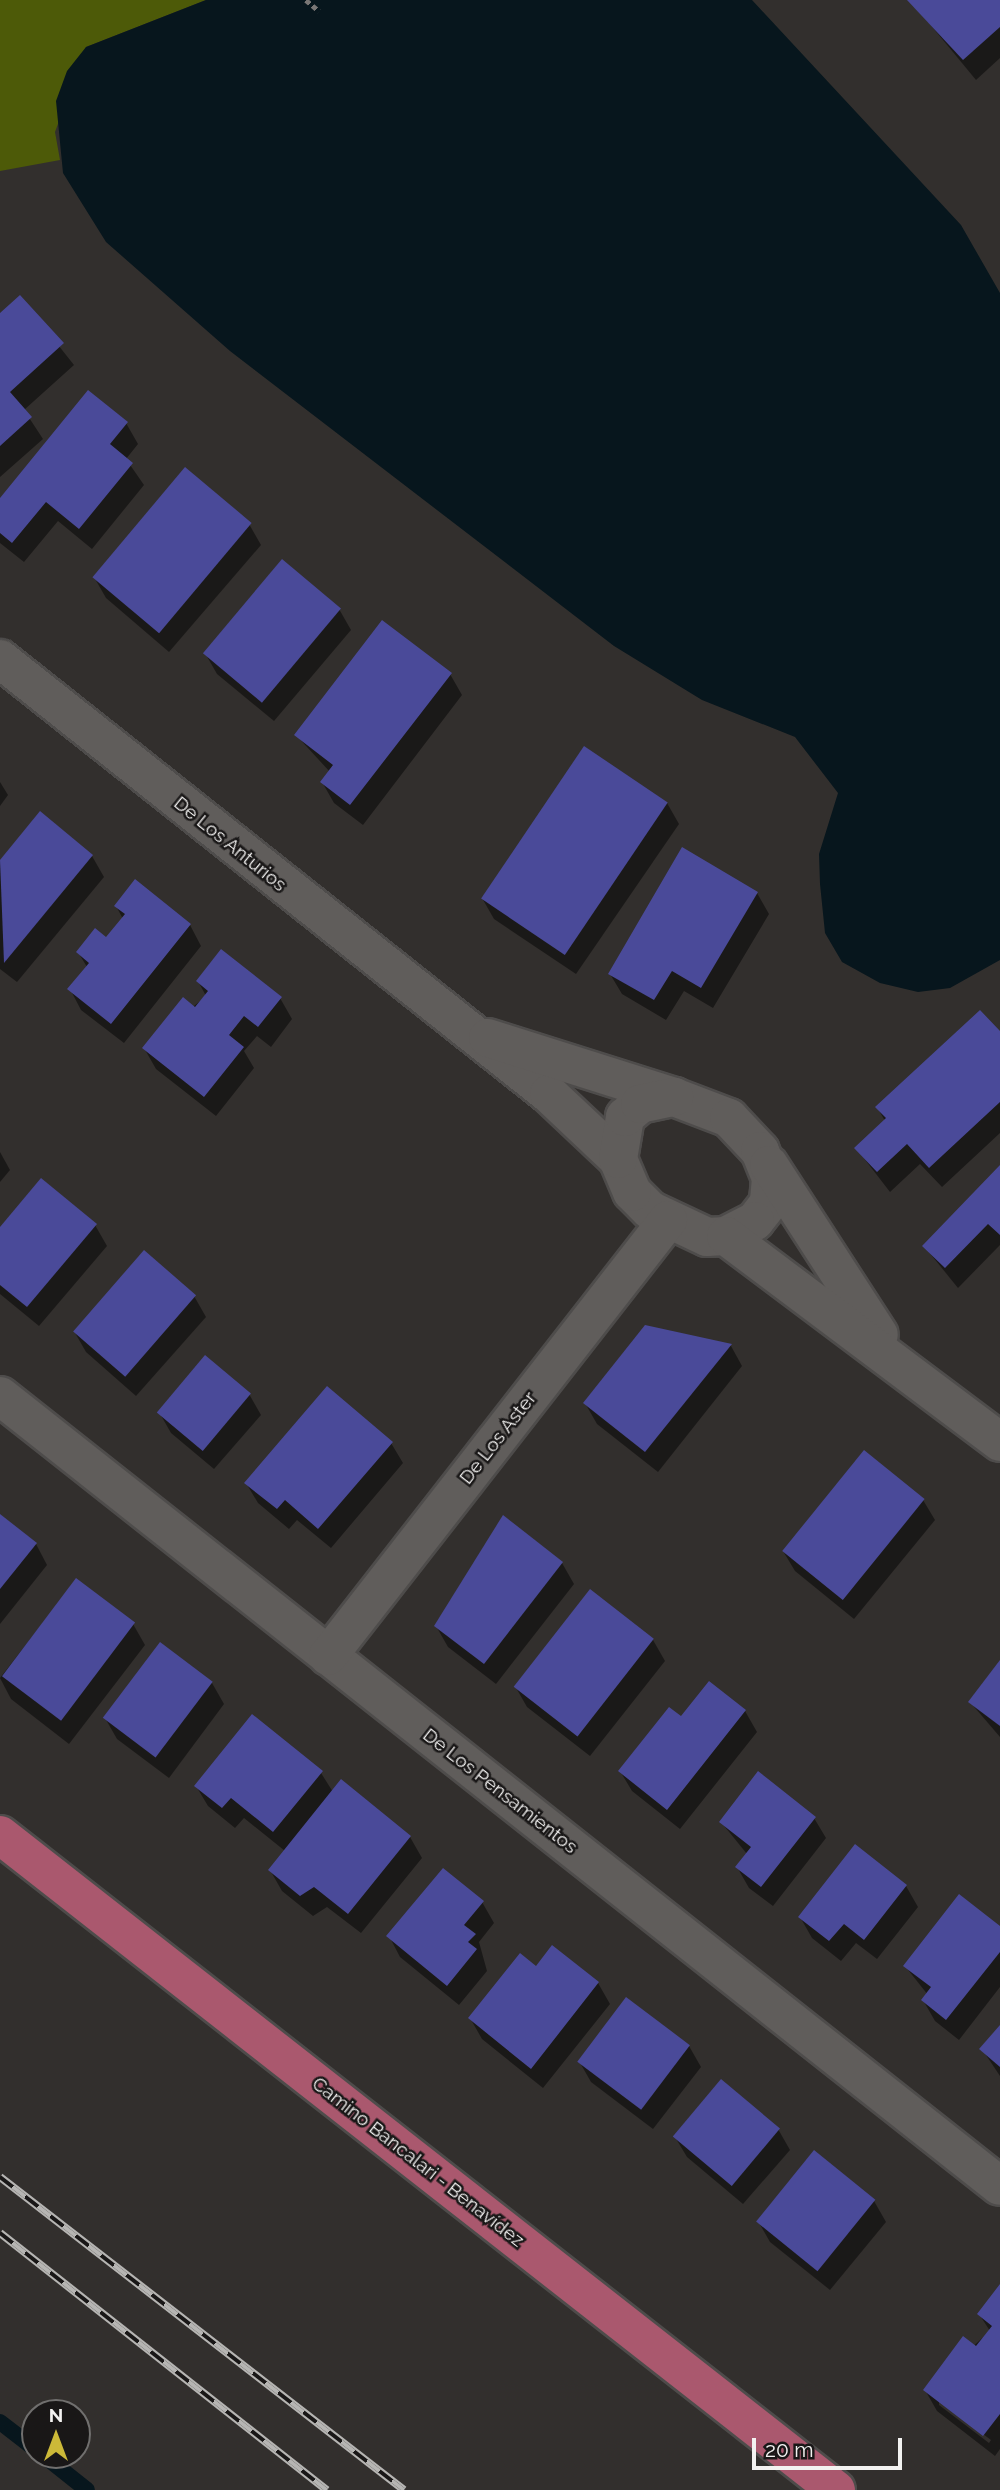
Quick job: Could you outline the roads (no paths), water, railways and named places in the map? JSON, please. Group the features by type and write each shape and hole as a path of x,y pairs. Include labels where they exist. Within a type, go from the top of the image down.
{"main road":[{"name":"Camino Bancalari - Benavídez","path":"0,1835 836,2490"}],"street":[{"name":"De Los Anturios","path":"0,659 459,1029 549,1094 618,1159"},
{"path":"459,1029 674,1097 729,1118 760,1151 896,1360"},
{"path":"674,1097 640,1104 625,1117 618,1159 632,1192 668,1220 707,1237 726,1236 755,1221 769,1203 771,1178 760,1151"},
{"name":"De Los Aster","path":"328,1656 668,1220"},
{"path":"726,1236 896,1360 1000,1442"},
{"name":"De Los Pensamientos","path":"0,1396 1000,2186"}],"waterway":[{"path":"0,2422 21,2438"},
{"path":"61,2469 87,2490"}],"railway":[{"path":"0,2177 404,2490"},
{"path":"0,2233 327,2490"}]}
